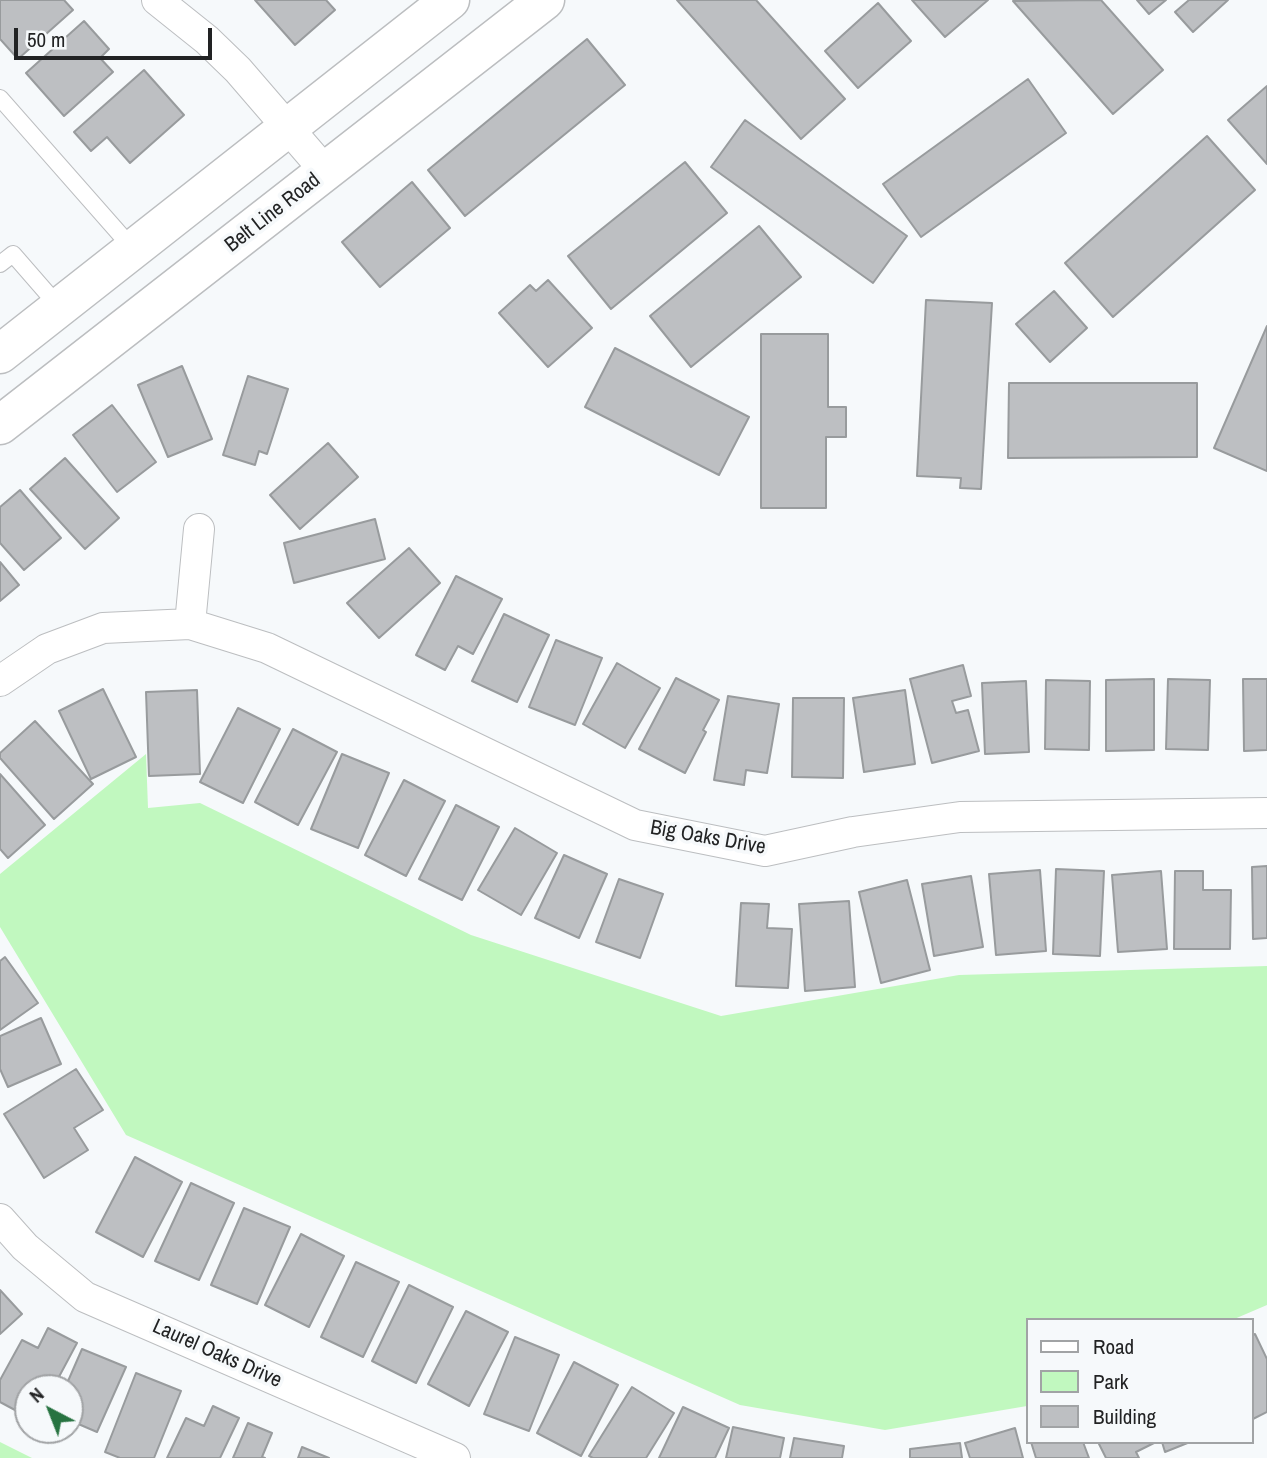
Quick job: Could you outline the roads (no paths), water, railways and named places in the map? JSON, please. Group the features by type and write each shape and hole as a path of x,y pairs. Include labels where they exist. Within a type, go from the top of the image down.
{"main road":[{"path":"0,354 286,126 450,0"},
{"name":"Belt Line Road","path":"0,425 545,0"}],"street":[{"path":"157,0 207,40 238,70 326,172"},
{"path":"190,624 199,528"},
{"name":"Big Oaks Drive","path":"0,681 47,649 103,628 190,624 267,648 635,825 765,851 853,832 960,817 1267,813"},
{"name":"Laurel Oaks Drive","path":"0,1219 25,1247 85,1297 455,1458"}],"lane":[{"path":"0,98 134,249"},
{"path":"0,264 13,254 60,308"}]}
